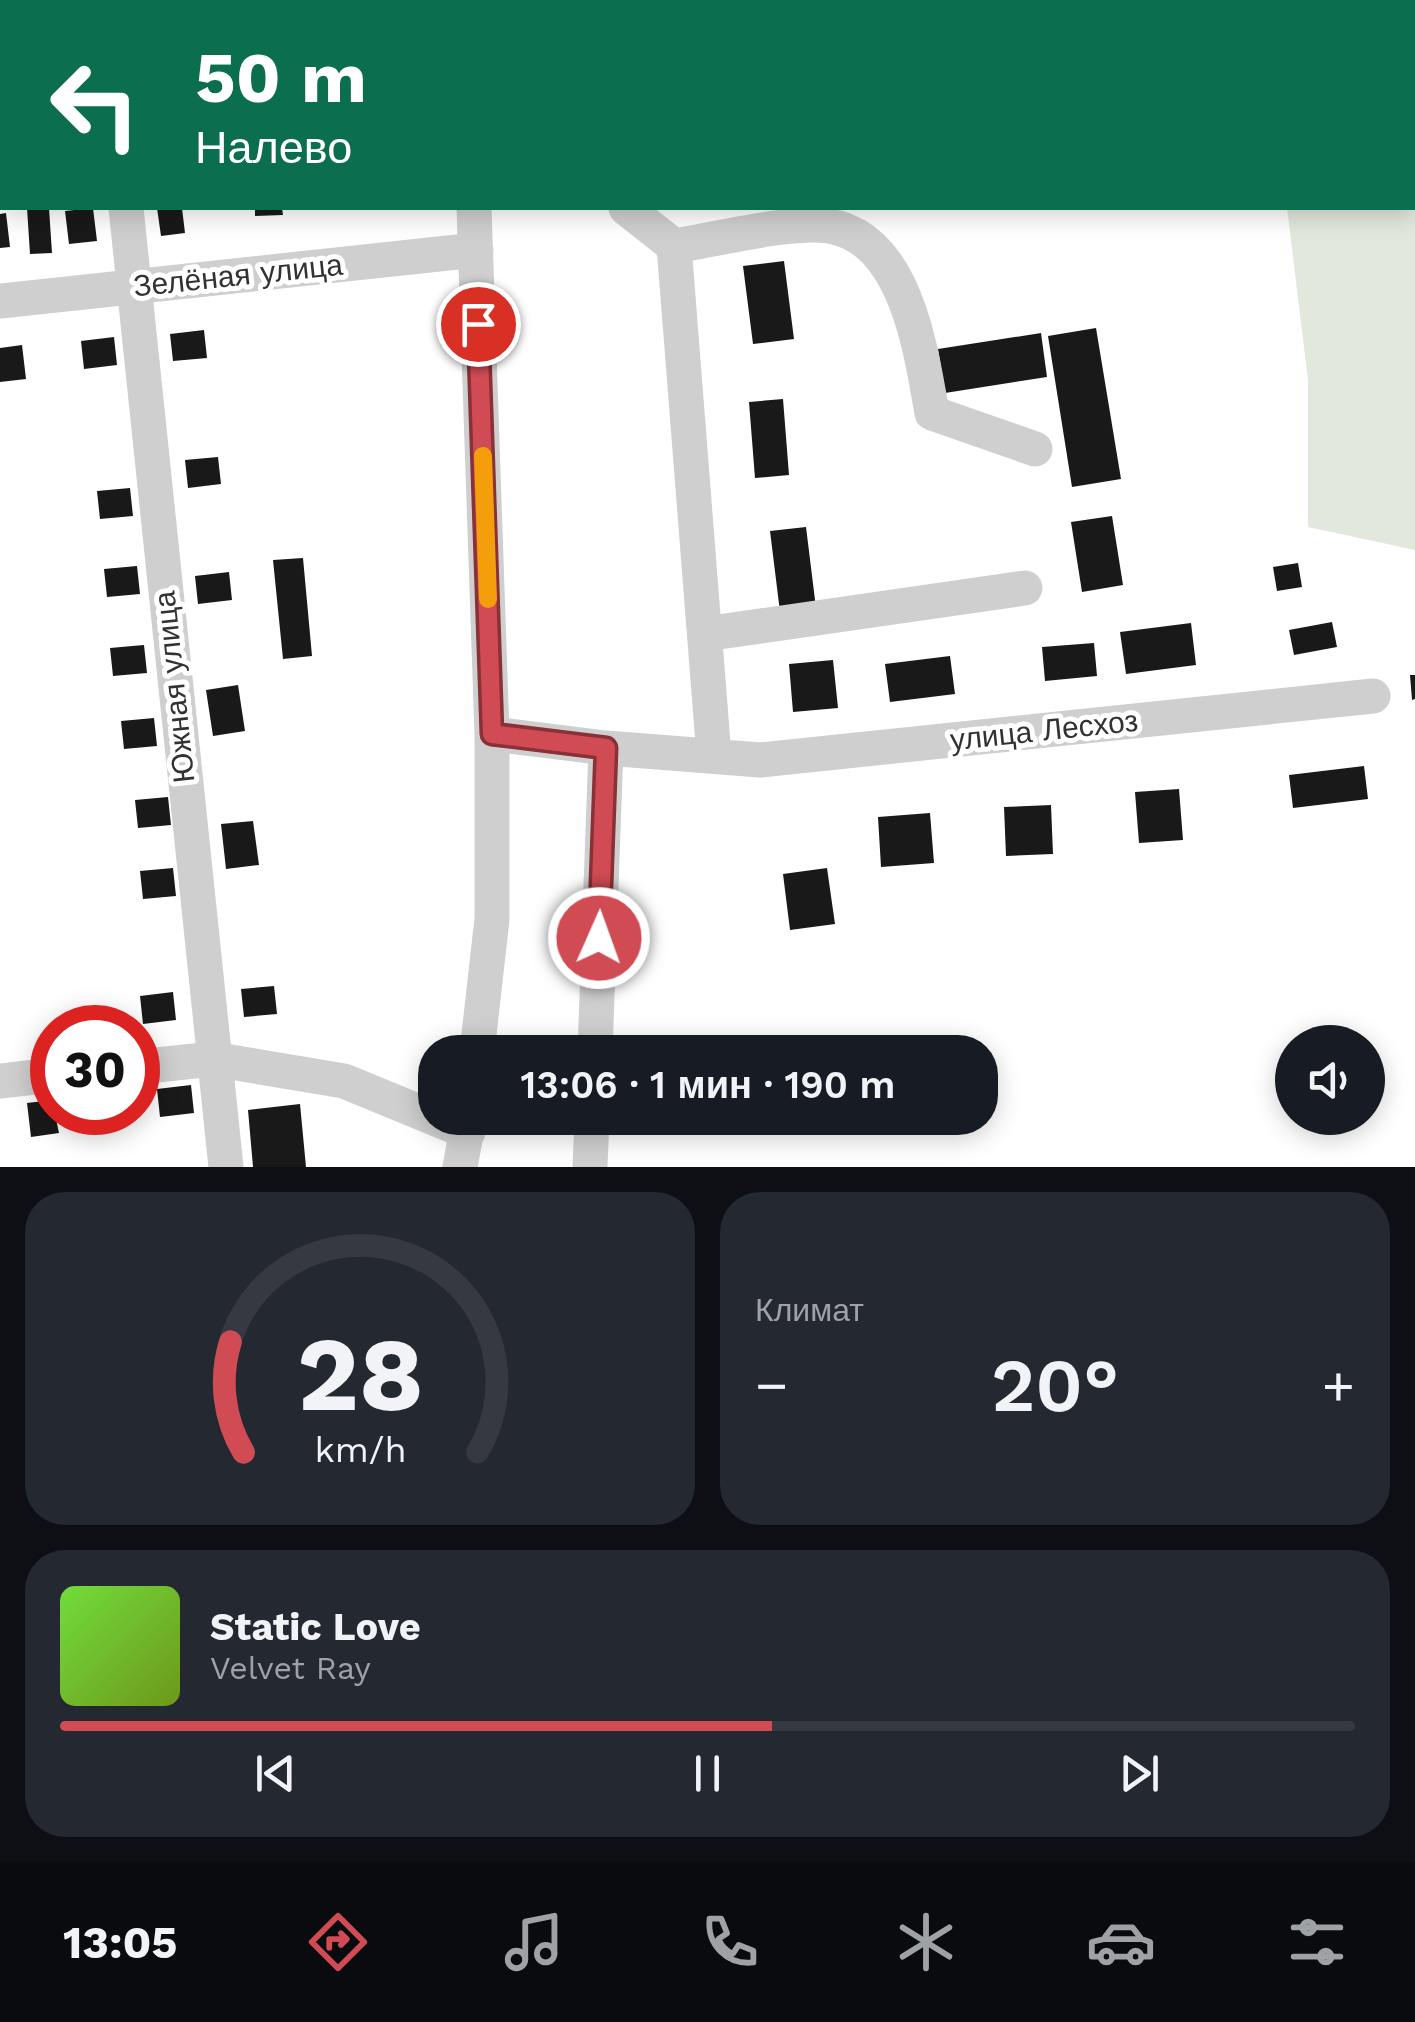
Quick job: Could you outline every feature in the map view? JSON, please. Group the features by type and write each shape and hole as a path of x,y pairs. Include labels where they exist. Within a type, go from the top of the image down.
{"street":[{"name":"Южная улица","path":"126,210 226,1167"},
{"path":"474,210 492,734 492,920 479,1035"},
{"path":"629,210 674,246 714,756"},
{"path":"674,246 814,224 852,232 883,256 918,330 932,413 1035,449"},
{"name":"Зелёная улица","path":"0,301 476,250"},
{"path":"705,634 1025,588"},
{"name":"улица Лесхоз","path":"492,734 760,760 1373,696"},
{"path":"596,1035 606,748"},
{"path":"160,1064 213,1059 344,1081 418,1107"},
{"path":"0,1080 30,1077"},
{"path":"460,1167 466,1135"},
{"path":"590,1167 591,1135"}],"shaded area":[{"path":"1287,210 1415,210 1415,550 1308,527 1308,380"}],"building":[{"path":"27,210 49,210 52,253 30,254"},
{"path":"93,210 97,241 69,244 65,211"},
{"path":"157,210 182,210 185,233 161,236"},
{"path":"255,210 282,210 283,215 255,216"},
{"path":"6,213 10,247 0,248 0,214"},
{"path":"784,261 794,339 753,344 743,266"},
{"path":"1096,328 1121,479 1072,487 1048,336"},
{"path":"204,330 207,358 173,361 170,334"},
{"path":"1041,333 1047,377 945,393 938,349"},
{"path":"114,337 117,365 84,369 81,341"},
{"path":"22,345 26,379 0,382 0,348"},
{"path":"783,399 789,475 755,478 749,402"},
{"path":"218,457 221,484 188,488 185,460"},
{"path":"130,488 133,516 100,519 97,491"},
{"path":"1112,516 1123,585 1082,592 1071,522"},
{"path":"806,527 816,608 780,612 770,531"},
{"path":"303,558 312,656 283,659 273,560"},
{"path":"1298,563 1302,587 1277,591 1273,567"},
{"path":"137,566 140,594 107,597 104,569"},
{"path":"229,572 232,600 198,604 195,576"},
{"path":"1332,622 1337,647 1294,655 1289,630"},
{"path":"1191,623 1196,665 1126,674 1120,632"},
{"path":"1094,643 1097,676 1045,681 1042,647"},
{"path":"144,645 147,673 113,676 110,648"},
{"path":"950,656 955,694 890,702 885,664"},
{"path":"833,660 838,708 793,712 789,664"},
{"path":"1410,675 1415,675 1412,700"},
{"path":"238,685 245,731 213,736 206,690"},
{"path":"154,718 157,746 124,749 121,721"},
{"path":"1364,766 1368,799 1293,808 1289,775"},
{"path":"1179,789 1183,840 1139,843 1135,792"},
{"path":"168,797 171,825 138,828 135,800"},
{"path":"1051,805 1053,854 1006,856 1004,807"},
{"path":"930,813 934,863 881,867 878,817"},
{"path":"253,821 259,865 226,869 221,824"},
{"path":"173,868 176,896 143,899 140,871"},
{"path":"827,868 835,924 790,930 783,874"},
{"path":"274,986 277,1014 244,1017 241,989"},
{"path":"173,992 176,1020 160,1022 160,1005 141,1005 140,996"},
{"path":"191,1085 194,1113 160,1117 160,1089"},
{"path":"300,1104 306,1167 253,1167 248,1110"}],"slow traffic":[{"path":"483,456 488,599"}],"route":[{"path":"478,324 492,734 606,748 599,938"}]}
